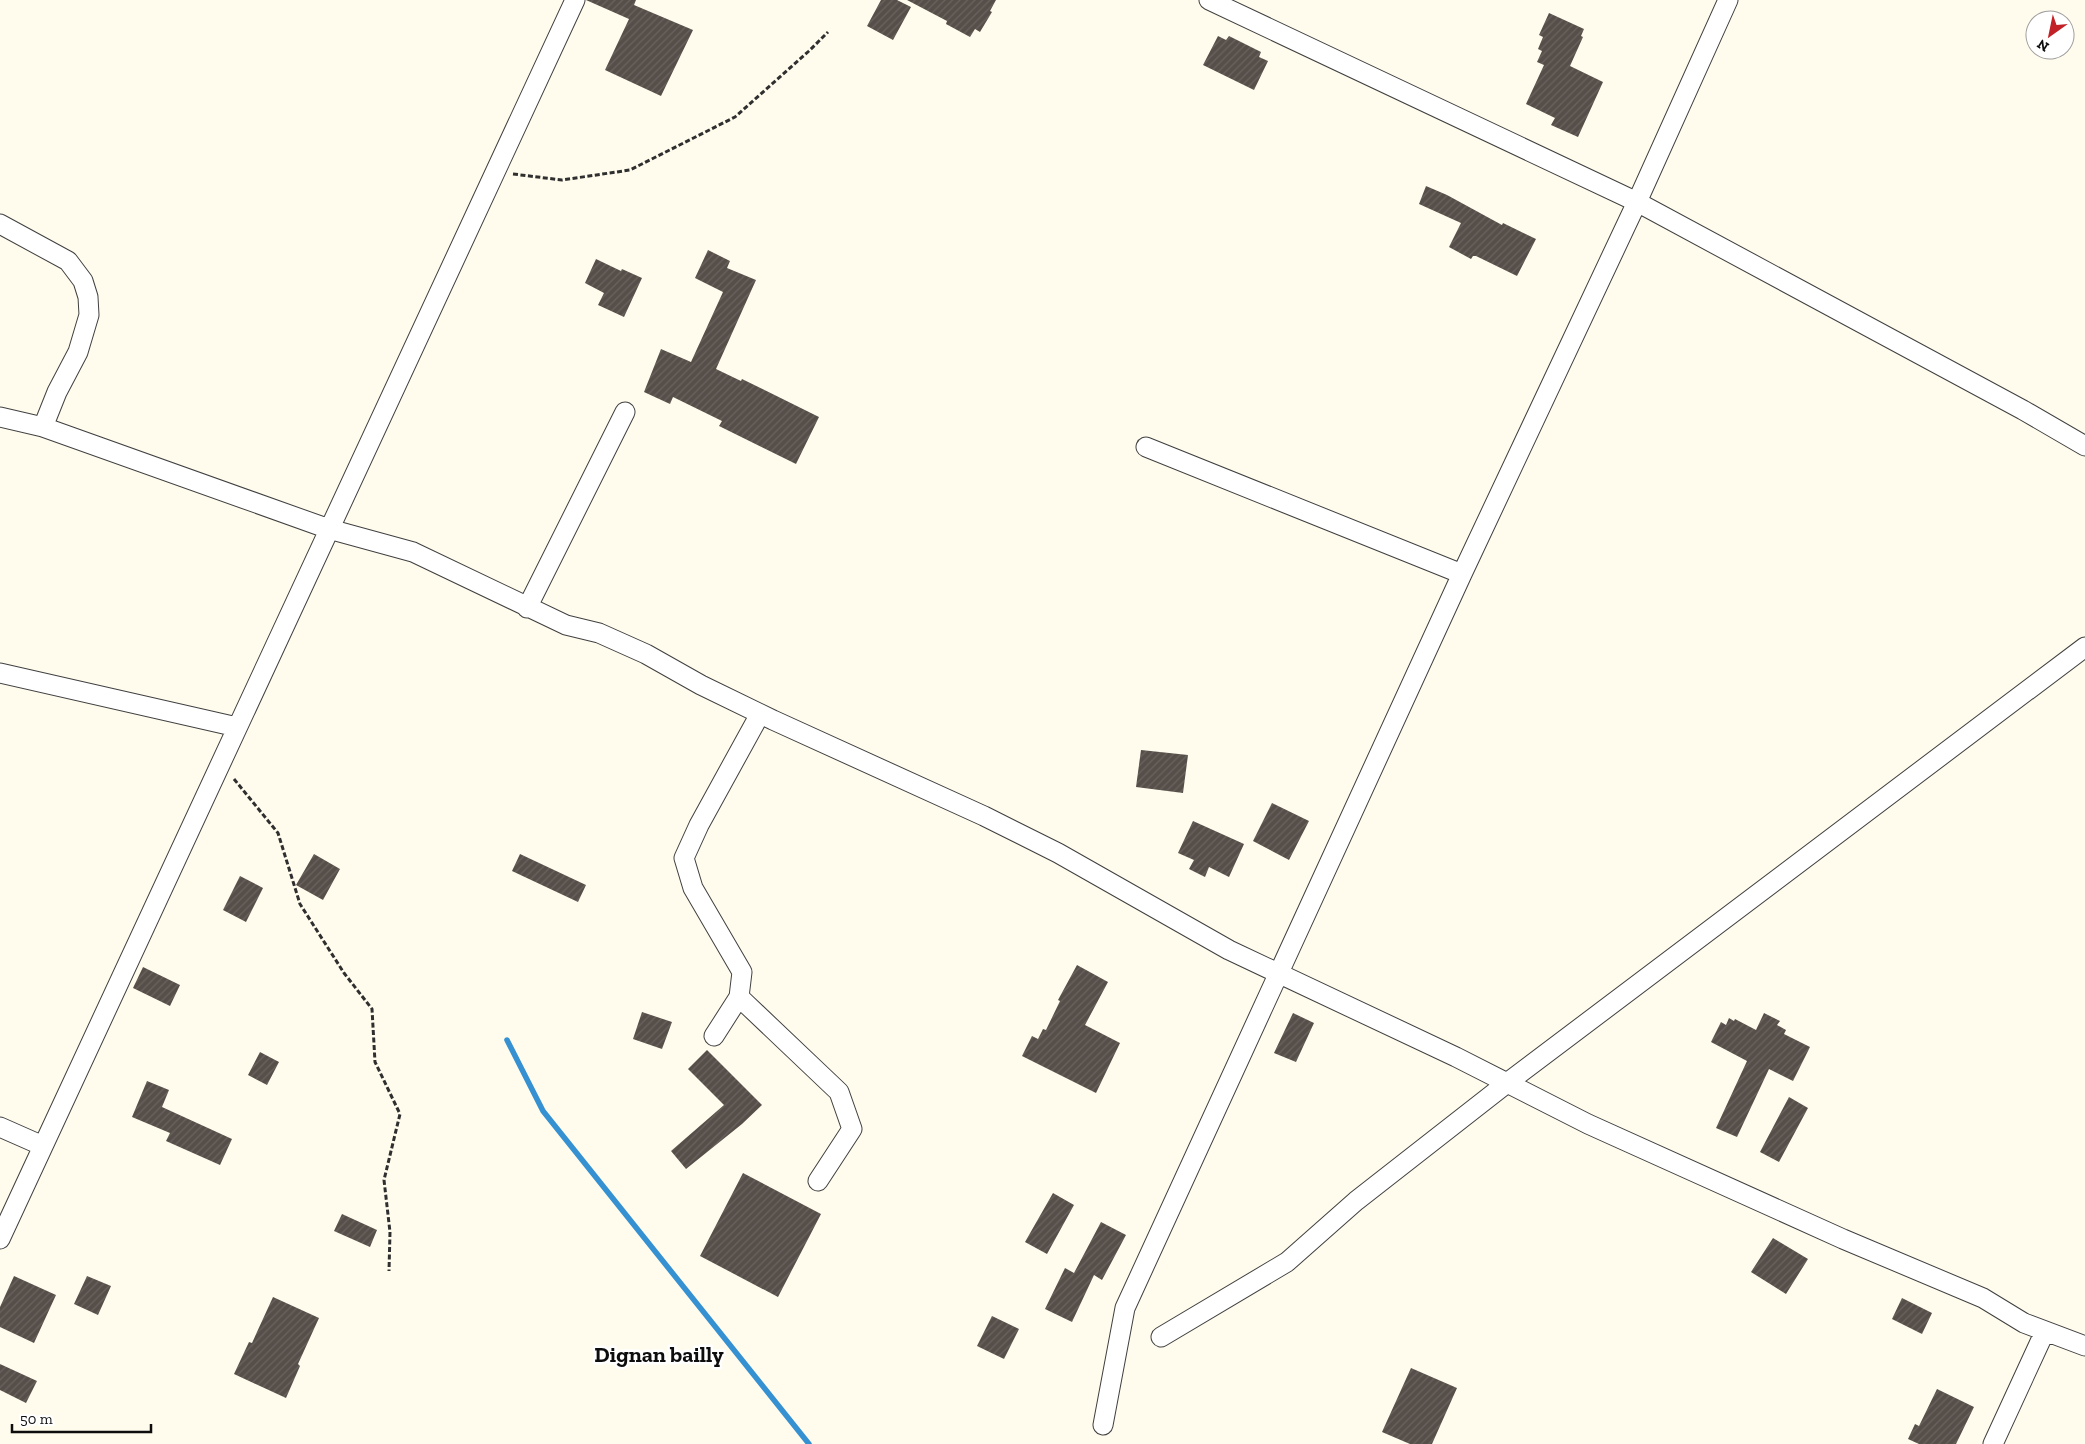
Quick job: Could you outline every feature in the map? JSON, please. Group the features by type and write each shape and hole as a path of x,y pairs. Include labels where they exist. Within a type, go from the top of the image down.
{"street":[{"path":"0,1239 574,0"},
{"path":"1209,0 1637,202 2023,410 2085,446"},
{"path":"1102,1425 1125,1308 1462,574 1637,202 1728,0"},
{"path":"0,224 68,262 83,281 88,297 89,315 78,352 43,427"},
{"path":"527,608 625,412"},
{"path":"0,418 43,427 329,529 414,552 479,582 527,608 566,625 599,632 646,654 701,685 760,714 1058,853 1229,950 1447,1052 1588,1124 1844,1239 1983,1298 2024,1324 2085,1346"},
{"path":"1146,447 1462,574"},
{"path":"1161,1337 1287,1262 1356,1201 1507,1083 2085,647"},
{"path":"0,672 237,727"},
{"path":"714,1036 739,997 742,972 692,888 684,858 699,825 760,714"},
{"path":"739,997 839,1092 852,1130 818,1181"},
{"path":"0,1127 43,1146"},
{"path":"1993,1444 2045,1331"}],"path":[{"path":"495,172 562,180 630,170 735,117 828,32"},
{"path":"221,763 278,833 300,904 344,973 372,1009 375,1062 400,1114 384,1180 390,1232 389,1271"}],"building":[{"path":"586,0 636,0 634,5 693,30 661,96 605,70 629,19"},
{"path":"881,0 897,0 911,7 893,40 867,26"},
{"path":"907,0 996,0 990,11 992,12 980,32 975,29 970,37 946,24 947,21"},
{"path":"1549,13 1584,29 1581,36 1583,37 1570,66 1603,82 1578,137 1551,125 1555,118 1526,104 1544,65 1537,62 1542,51 1538,49 1543,37 1539,35"},
{"path":"1218,36 1226,40 1229,36 1261,52 1259,57 1268,61 1254,90 1203,65"},
{"path":"1426,186 1447,195 1502,225 1503,223 1536,239 1517,276 1476,256 1473,256 1471,259 1449,247 1461,223 1419,204"},
{"path":"708,250 730,261 727,268 756,280 716,369 741,381 742,379 819,417 796,464 719,426 722,421 673,397 670,404 644,392 661,349 691,362 723,292 695,278"},
{"path":"596,259 621,271 622,269 642,278 624,317 598,305 604,293 585,283"},
{"path":"1141,750 1188,755 1183,793 1136,787"},
{"path":"1272,803 1309,821 1289,860 1253,841"},
{"path":"1193,821 1244,844 1229,877 1209,867 1205,877 1189,869 1194,860 1178,853"},
{"path":"314,854 340,869 323,900 296,885"},
{"path":"520,854 586,885 578,902 512,871"},
{"path":"240,876 263,888 246,922 223,910"},
{"path":"1077,965 1108,982 1085,1025 1120,1043 1096,1093 1022,1056 1032,1036 1038,1039 1043,1029 1046,1030 1060,1001 1058,1000"},
{"path":"143,967 180,985 170,1006 133,988"},
{"path":"642,1012 672,1022 662,1049 633,1039"},
{"path":"1293,1013 1314,1023 1296,1062 1274,1053"},
{"path":"1764,1013 1780,1021 1777,1025 1786,1030 1784,1034 1810,1047 1793,1081 1769,1069 1737,1137 1716,1128 1747,1061 1711,1042 1721,1022 1726,1025 1729,1018 1734,1021 1735,1019 1756,1030"},
{"path":"707,1050 762,1105 742,1124 686,1169 671,1151 724,1105 688,1069"},
{"path":"260,1052 279,1062 267,1085 248,1075"},
{"path":"147,1081 169,1090 162,1107 232,1139 220,1165 166,1141 170,1133 132,1117"},
{"path":"1789,1097 1808,1108 1779,1162 1760,1152"},
{"path":"743,1173 821,1214 778,1297 700,1256"},
{"path":"1053,1193 1074,1205 1047,1254 1025,1242"},
{"path":"342,1214 377,1230 370,1247 334,1231"},
{"path":"1101,1222 1126,1235 1102,1280 1094,1275 1072,1322 1045,1309 1065,1268 1074,1273"},
{"path":"1773,1238 1808,1259 1786,1294 1751,1272"},
{"path":"14,1276 56,1295 34,1343 0,1327 0,1307"},
{"path":"87,1276 111,1286 98,1315 74,1304"},
{"path":"273,1297 319,1318 298,1364 300,1366 286,1398 234,1374 249,1342 252,1343"},
{"path":"1902,1298 1932,1313 1922,1334 1892,1319"},
{"path":"992,1316 1019,1329 1004,1359 977,1346"},
{"path":"0,1364 37,1381 26,1403 0,1390"},
{"path":"1411,1368 1457,1388 1432,1444 1410,1444 1382,1432"},
{"path":"1937,1389 1974,1407 1956,1444 1919,1444 1908,1439 1915,1424 1919,1426"}],"waterway":[{"path":"507,1040 543,1111 809,1444"}],"district":[{"name":"Dignan bailly","path":"659,1354"}]}
